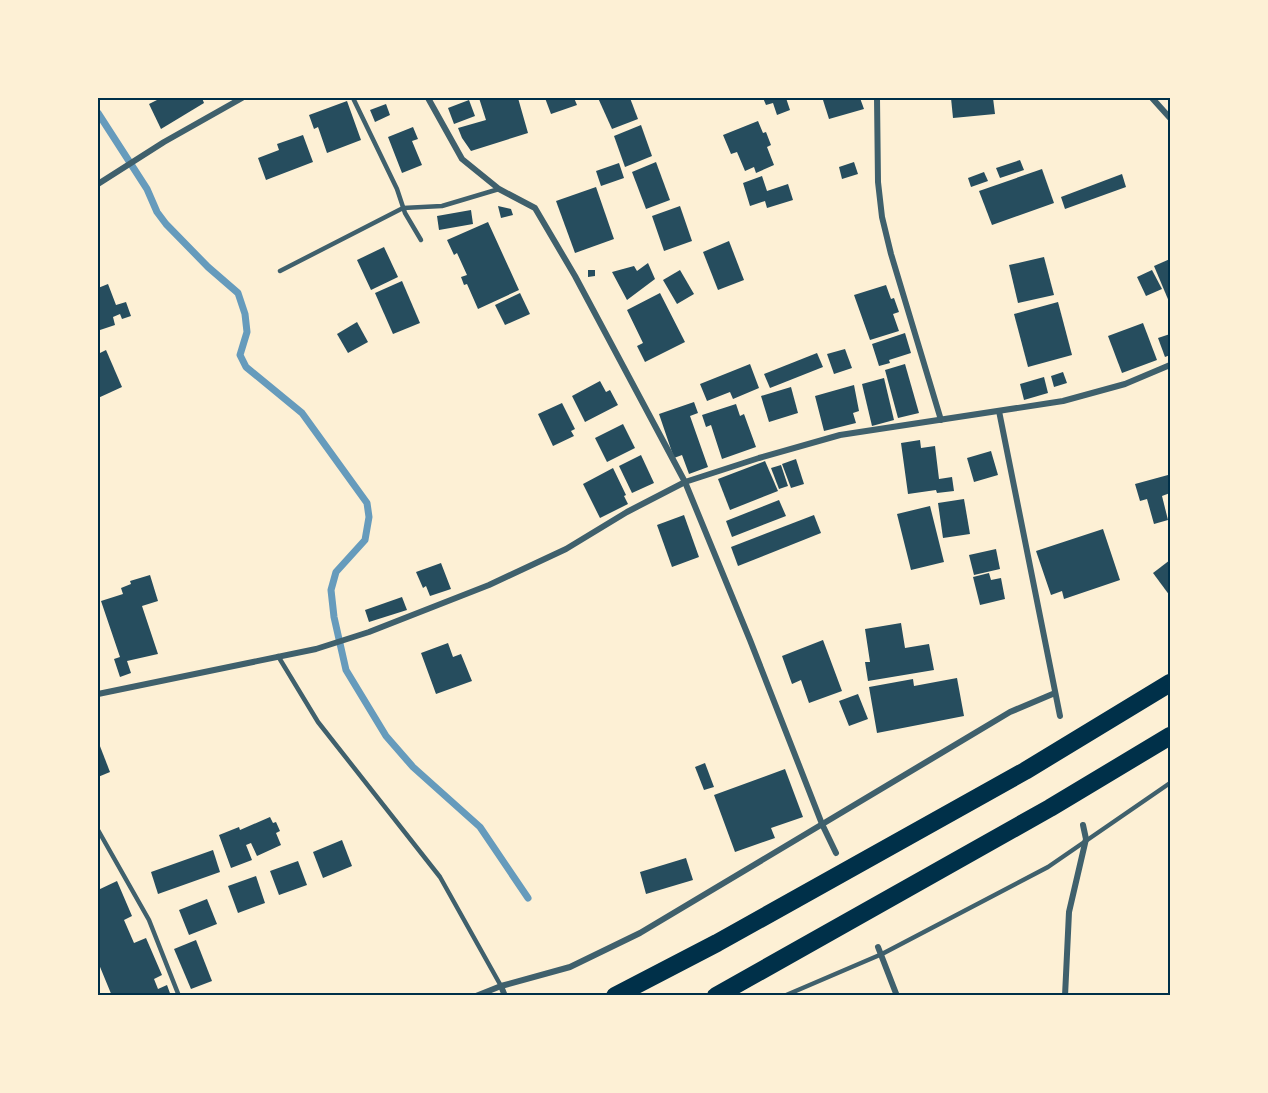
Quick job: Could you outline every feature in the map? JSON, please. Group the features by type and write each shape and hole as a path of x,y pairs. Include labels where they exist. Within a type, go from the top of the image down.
{"highway":[{"path":"615,996 717,943 1015,777 1170,683"},
{"path":"718,996 1050,808 1170,736"}],"street":[{"path":"98,184 164,142 242,98"},
{"path":"428,98 462,159 499,189 535,208 575,276 685,482 822,824 836,853"},
{"path":"877,98 878,182 882,217 941,420"},
{"path":"1152,98 1170,118"},
{"path":"98,694 315,649 369,632 489,585 566,549 627,512 685,482 759,458 840,435 1063,402 1125,384 1170,366"},
{"path":"999,411 1060,716"},
{"path":"476,996 501,986 570,967 640,933 1010,712 1055,693"},
{"path":"1065,996 1069,912 1086,839 1083,825"},
{"path":"880,950 897,996"},
{"path":"501,986 505,996"}],"lane":[{"path":"353,98 397,189 403,208 421,240"},
{"path":"280,271 403,208 442,206 499,189"},
{"path":"279,656 318,722 440,878 501,986"},
{"path":"784,996 1048,867 1170,783"},
{"path":"98,830 149,920 179,996"}],"building":[{"path":"161,98 202,98 204,103 161,129 149,104"},
{"path":"479,98 518,98 528,133 471,151 458,128 486,120"},
{"path":"545,98 574,98 577,105 551,114"},
{"path":"598,98 630,98 638,119 612,129"},
{"path":"763,98 786,98 790,110 777,115 773,103 766,105"},
{"path":"860,98 864,109 829,119 823,100"},
{"path":"951,98 993,98 995,114 953,118"},
{"path":"469,100 475,116 454,124 448,108"},
{"path":"347,101 361,140 327,153 318,127 314,129 309,115"},
{"path":"386,104 390,115 375,122 370,110"},
{"path":"758,121 771,145 767,147 774,165 756,173 754,167 745,171 737,152 731,154 723,135"},
{"path":"641,125 652,156 625,167 614,136"},
{"path":"413,127 418,139 412,141 422,165 402,173 388,137"},
{"path":"303,135 313,162 266,180 258,158 279,150 277,144"},
{"path":"1020,160 1024,170 1000,178 996,168"},
{"path":"656,162 670,200 646,209 632,172"},
{"path":"854,162 858,174 842,179 839,167"},
{"path":"619,163 624,178 601,186 596,171"},
{"path":"1042,169 1054,203 992,225 979,191"},
{"path":"984,172 988,181 971,187 968,178"},
{"path":"1122,174 1126,187 1065,209 1061,197"},
{"path":"762,176 767,191 788,184 793,200 767,208 765,201 750,206 743,183"},
{"path":"596,187 614,239 575,253 556,201"},
{"path":"498,206 511,209 513,215 501,218"},
{"path":"680,206 692,241 664,251 652,216"},
{"path":"471,210 473,224 439,230 437,216"},
{"path":"488,222 519,290 478,309 467,284 464,285 461,277 467,275 457,253 454,255 447,240"},
{"path":"729,241 744,280 718,290 703,252"},
{"path":"384,247 398,277 371,290 357,260"},
{"path":"1044,257 1054,295 1018,303 1009,265"},
{"path":"1170,259 1170,304 1154,266"},
{"path":"648,263 655,279 627,300 612,272 634,266 637,271"},
{"path":"588,270 595,270 595,276 588,277"},
{"path":"680,270 694,294 677,304 663,280"},
{"path":"1152,270 1162,289 1146,296 1137,277"},
{"path":"402,281 420,323 393,334 375,293"},
{"path":"108,284 116,305 126,302 131,316 122,319 120,314 113,317 115,325 100,330 98,326 98,288"},
{"path":"886,285 899,312 893,314 899,331 870,340 854,295"},
{"path":"520,293 530,314 505,325 495,305"},
{"path":"660,293 685,342 645,362 637,346 643,343 627,310"},
{"path":"1058,302 1072,355 1028,367 1014,314"},
{"path":"357,322 368,342 348,353 337,334"},
{"path":"1143,323 1157,360 1122,373 1108,336"},
{"path":"905,333 911,353 879,366 872,344"},
{"path":"1170,334 1170,355 1165,357 1158,338"},
{"path":"845,349 852,368 834,374 827,354"},
{"path":"106,350 122,387 98,398 98,354"},
{"path":"817,353 823,367 770,388 764,374"},
{"path":"750,364 759,388 733,399 730,392 707,401 700,384"},
{"path":"905,364 919,413 898,418 885,370"},
{"path":"1063,372 1067,383 1054,387 1051,376"},
{"path":"1044,377 1048,393 1024,400 1020,384"},
{"path":"884,378 894,420 872,426 862,384"},
{"path":"600,381 606,392 610,390 618,405 585,422 572,396"},
{"path":"854,385 859,411 853,413 856,423 824,431 815,396"},
{"path":"791,387 798,413 769,422 761,396"},
{"path":"694,402 698,413 690,416 708,467 689,474 682,455 674,458 659,414"},
{"path":"562,403 575,429 571,431 574,436 553,446 538,414"},
{"path":"736,404 740,416 744,414 756,447 722,459 711,425 706,427 702,415"},
{"path":"623,424 635,448 607,462 595,438"},
{"path":"920,440 921,448 935,446 939,479 952,477 954,491 937,493 936,490 908,494 901,443"},
{"path":"991,451 998,475 974,482 967,458"},
{"path":"641,455 654,483 632,493 619,466"},
{"path":"796,459 804,484 791,488 782,464"},
{"path":"765,461 778,491 730,510 718,479"},
{"path":"781,465 788,486 779,489 771,468"},
{"path":"613,468 628,504 600,518 583,484"},
{"path":"1168,475 1170,493 1162,496 1168,520 1154,524 1147,499 1140,501 1135,484"},
{"path":"964,499 970,534 943,538 938,503"},
{"path":"779,500 786,516 732,537 726,521"},
{"path":"930,506 944,562 911,570 897,514"},
{"path":"684,515 699,557 672,567 657,525"},
{"path":"814,515 821,533 738,566 731,547"},
{"path":"1103,529 1120,580 1064,599 1062,591 1051,595 1036,551"},
{"path":"996,549 1000,569 974,575 969,555"},
{"path":"1170,560 1170,596 1153,573"},
{"path":"441,563 451,589 430,596 426,586 423,588 416,572"},
{"path":"989,573 991,580 1001,578 1005,599 980,605 973,577"},
{"path":"150,575 158,601 142,606 158,654 127,661 131,673 120,677 114,659 120,657 101,601 123,594 121,588 131,584 130,581"},
{"path":"402,597 407,610 369,622 365,610"},
{"path":"901,623 905,648 929,644 934,670 868,681 865,662 870,662 865,629"},
{"path":"823,640 842,691 809,703 801,680 792,684 782,656"},
{"path":"448,643 453,657 461,654 472,681 436,694 421,653"},
{"path":"957,678 964,716 877,733 869,687 913,679 914,686"},
{"path":"858,694 868,719 849,726 839,701"},
{"path":"98,741 110,772 98,777"},
{"path":"705,763 714,787 704,790 695,767"},
{"path":"785,769 803,817 771,828 775,838 735,852 714,795"},
{"path":"270,817 273,823 276,822 280,831 276,833 281,845 257,856 251,843 246,845 252,860 231,868 219,835 239,827 240,830"},
{"path":"342,840 352,866 323,878 313,852"},
{"path":"213,850 220,872 158,894 151,872"},
{"path":"686,858 693,880 646,894 640,872"},
{"path":"298,861 307,885 279,895 270,871"},
{"path":"256,876 265,903 238,913 228,886"},
{"path":"117,881 132,916 124,920 134,943 146,938 162,975 154,979 158,989 167,985 171,996 112,996 98,962 98,890"},
{"path":"207,899 217,924 189,935 179,910"},
{"path":"196,940 212,981 191,989 174,949"}],"waterway":[{"path":"98,113 147,189 157,212 166,224 208,267 238,293 245,314 247,332 240,355 246,367 302,413 367,503 369,517 365,540 336,572 331,590 334,617 346,670 386,736 413,767 480,827 528,898"}]}
